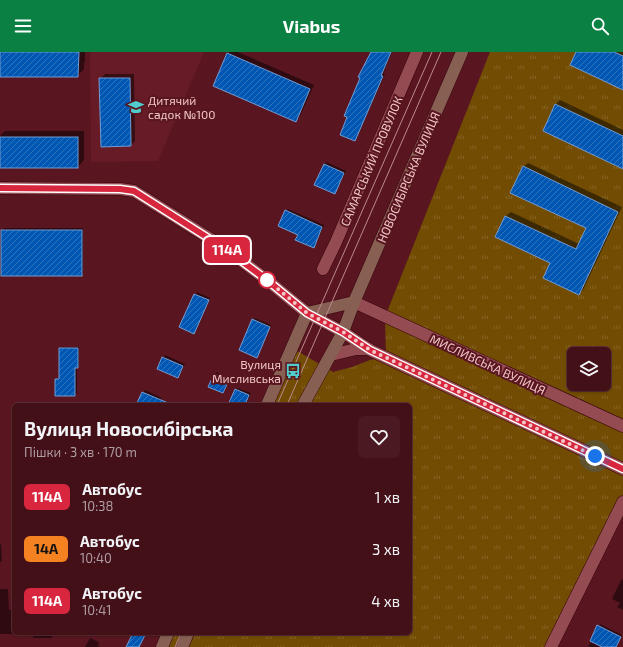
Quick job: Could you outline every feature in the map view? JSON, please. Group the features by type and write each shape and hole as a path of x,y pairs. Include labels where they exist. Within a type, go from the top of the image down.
{"main road":[{"name":"НОВОСИБІРСЬКА ВУЛИЦЯ","path":"305,403 343,332 354,302 462,52"},
{"path":"267,403 307,313 354,302"},
{"path":"162,647 167,635"},
{"path":"182,647 187,635"}],"street":[{"name":"САМАРСЬКИЙ ПРОВУЛОК","path":"323,269 417,52"},
{"path":"0,188 120,189 134,191 224,248 267,280 307,313 343,332 368,349 623,469"},
{"name":"МИСЛИВСЬКА ВУЛИЦЯ","path":"354,302 623,426"},
{"path":"331,355 356,349 368,349"},
{"path":"551,647 623,502"}],"shaded area":[{"name":"Дитячий садок №100","path":"90,52 204,52 158,161 91,162"}],"green space":[{"path":"490,52 623,52 623,502 551,647 162,647 167,635 412,635 412,403 265,403 287,345 333,372 370,360 386,357 385,317"}],"building":[{"path":"0,52 79,52 78,77 0,77"},
{"path":"371,52 391,52 381,76 383,76 355,141 340,135 347,117 344,116 360,78 358,77"},
{"path":"576,52 614,52 623,56 623,90 570,65"},
{"path":"227,53 310,89 296,122 213,86"},
{"path":"99,78 130,78 131,146 101,147"},
{"path":"555,104 623,136 623,169 543,131"},
{"path":"0,137 78,137 78,168 0,168"},
{"path":"324,164 344,173 335,194 314,185"},
{"path":"523,166 618,212 579,295 543,278 550,263 495,237 505,216 576,249 586,228 510,193"},
{"path":"285,210 322,227 314,248 295,240 298,235 278,226"},
{"path":"1,230 82,230 82,276 1,276"},
{"path":"194,294 209,300 194,334 179,327"},
{"path":"252,319 270,327 257,358 239,350"},
{"path":"59,348 78,348 78,368 75,368 75,396 55,396 55,379 59,379"},
{"path":"162,357 183,366 178,378 157,369"},
{"path":"214,374 229,380 223,393 208,387"},
{"path":"235,389 249,395 246,403 229,403"},
{"path":"142,392 168,403 137,403"},
{"path":"597,625 621,637 616,647 602,647 590,641"},
{"path":"132,635 145,635 139,647 126,647"}],"tram line":[{"path":"278,403 432,52"},
{"path":"288,403 441,52"},
{"path":"175,647 180,635"}],"bus line":[{"name":"114А","path":"0,188 120,189 134,191 224,248 267,280 307,313 343,332 370,350 623,469"}],"place":[{"name":"Дитячий садок №100","path":"136,107"},
{"name":"Вулиця Мисливська","path":"293,371"}],"route":[{"path":"267,280 307,313 343,332 370,350 595,456"}]}
